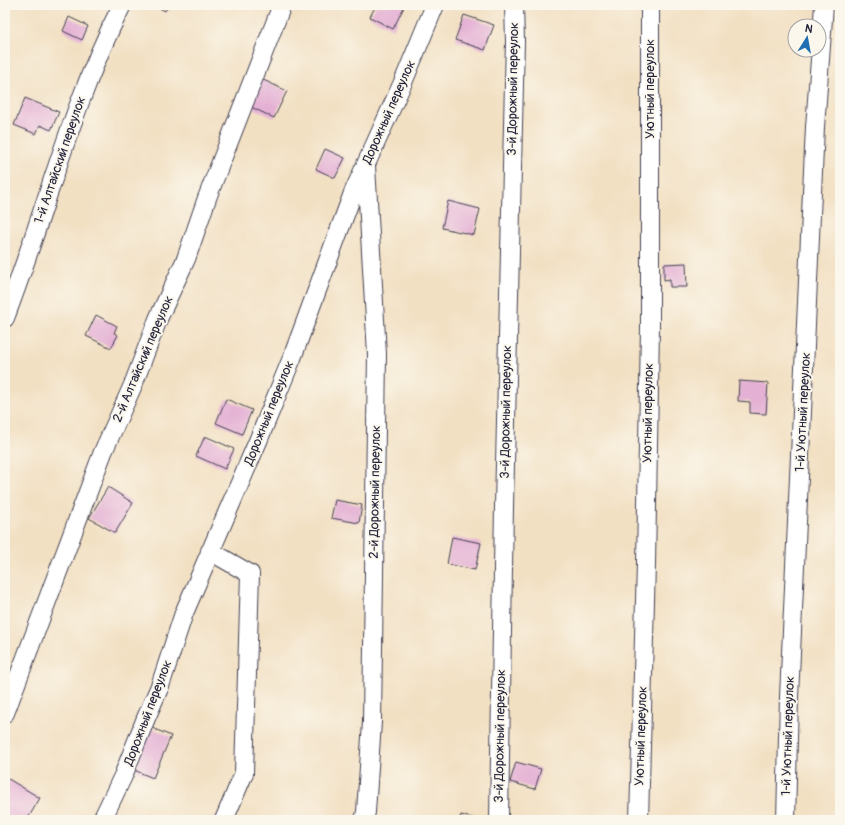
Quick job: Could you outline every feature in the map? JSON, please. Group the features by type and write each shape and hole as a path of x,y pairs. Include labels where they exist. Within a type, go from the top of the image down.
{"street":[{"name":"1-й Алтайский переулок","path":"5,318 17,287 79,102 122,5"},
{"name":"2-й Алтайский переулок","path":"5,713 103,452 158,319 186,259 207,198 282,5"},
{"name":"Дорожный переулок","path":"102,820 124,776 160,686 184,613 286,372 312,306 353,193 404,80 435,5"},
{"name":"3-й Дорожный переулок","path":"499,820 503,514 514,65 514,5"},
{"name":"Уютный переулок","path":"639,820 649,375 650,5"},
{"name":"1-й Уютный переулок","path":"786,820 789,697 815,135 824,5"},
{"name":"2-й Дорожный переулок","path":"364,820 366,812 372,722 377,354 366,163"},
{"path":"210,552 250,574 244,772 224,820"}],"building":[{"path":"154,5 169,5 165,11"},
{"path":"376,5 405,5 393,29 370,17"},
{"path":"464,15 494,25 485,50 455,40"},
{"path":"69,17 88,26 82,40 63,31"},
{"path":"259,78 287,91 274,118 247,105"},
{"path":"25,98 59,112 51,130 40,125 36,134 14,125"},
{"path":"325,149 345,158 335,178 316,169"},
{"path":"448,201 480,209 474,235 442,228"},
{"path":"686,263 687,287 670,287 670,279 664,280 664,264"},
{"path":"96,315 117,326 114,333 118,335 111,348 86,336"},
{"path":"739,381 768,383 766,414 750,413 750,402 738,401"},
{"path":"226,399 252,410 242,434 216,423"},
{"path":"205,436 234,449 225,469 196,456"},
{"path":"108,487 133,503 115,533 89,518"},
{"path":"335,500 362,505 359,523 331,518"},
{"path":"452,537 481,543 475,570 447,564"},
{"path":"152,728 171,736 153,778 134,770"},
{"path":"516,762 541,769 535,789 510,782"},
{"path":"5,777 40,798 27,820 18,820 5,813"},
{"path":"461,815 476,819 476,820 459,820"}]}
